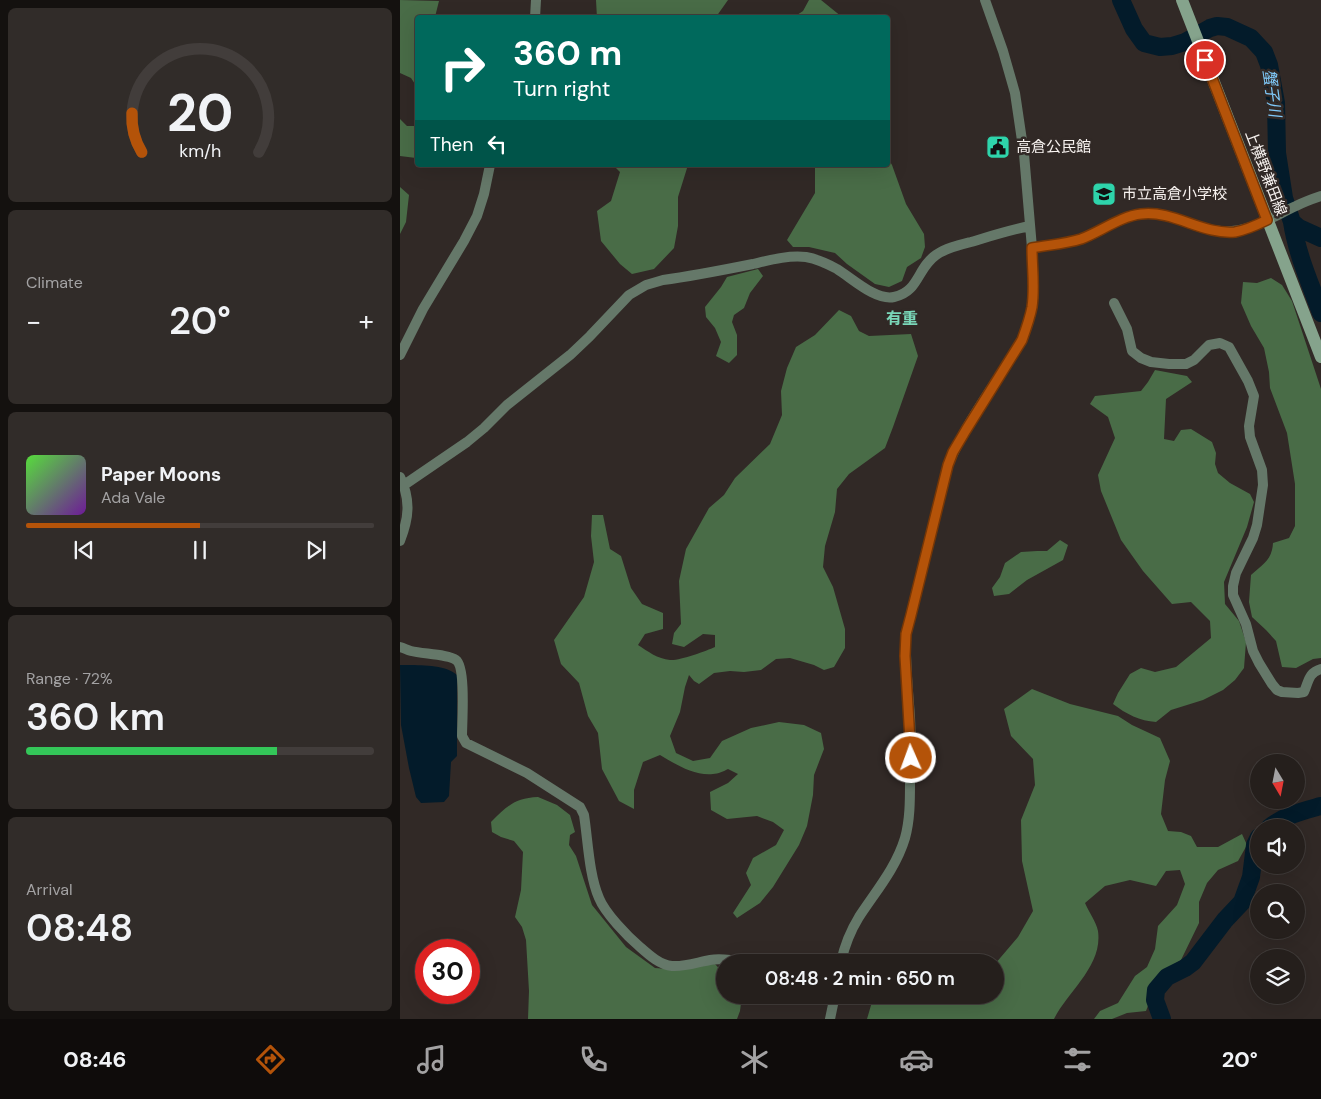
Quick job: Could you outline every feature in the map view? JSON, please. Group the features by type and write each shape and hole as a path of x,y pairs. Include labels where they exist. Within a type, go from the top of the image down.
{"main road":[{"name":"上横野兼田線","path":"1182,0 1321,357"}],"street":[{"path":"535,15 536,0"},
{"path":"844,954 858,918 897,860 910,814 911,758 905,656 906,634 948,465 966,430 1022,340 1032,308 1034,291 1032,248 1024,154 1015,93 998,35 985,0"},
{"path":"400,355 423,309 464,242 477,216 490,167"},
{"path":"1032,248 1061,244 1081,238 1139,214 1152,213 1211,230 1236,232 1253,227 1295,206 1321,196"},
{"path":"400,540 405,529 408,510 407,496 402,481 467,442 484,428 506,405 570,355 629,295 646,285 663,280 770,260 807,257 837,269 877,295 893,298 909,290 916,282 921,271 936,254 1009,230 1030,226"},
{"path":"1114,303 1127,329 1132,351 1141,358 1151,362 1186,364 1194,360 1210,345 1220,343 1229,347 1254,396 1249,426 1250,438 1262,470 1263,485 1258,525 1236,573 1233,595 1246,624 1253,651 1277,690 1282,692 1304,692 1310,676 1316,670 1321,669"},
{"path":"400,647 458,661 461,667 463,683 462,736 466,743 527,773 580,807 584,816 592,878 599,900 632,940 662,964 682,966 716,960"},
{"path":"830,1019 832,1004"}],"green space":[{"path":"400,0 439,1 436,15 415,15 415,84 411,78 400,73"},
{"path":"596,0 728,0 717,15 597,15"},
{"path":"809,0 821,0 840,15 797,15 803,11"},
{"path":"400,119 407,126 415,126 415,158 400,156"},
{"path":"890,162 906,204 924,234 925,247 921,258 907,267 902,281 889,287 875,284 835,253 809,247 793,247 787,240 815,193 815,167 890,167"},
{"path":"615,167 687,167 678,197 678,226 674,248 654,269 632,274 620,264 601,241 597,211 611,201 620,172"},
{"path":"400,187 409,195 406,222 400,234"},
{"path":"758,269 763,276 750,293 744,308 734,315 732,322 737,335 737,355 729,363 716,356 721,342 715,328 706,317 705,307 727,277"},
{"path":"1271,278 1282,285 1292,301 1321,389 1321,658 1313,659 1296,668 1282,667 1276,641 1252,617 1249,602 1251,575 1269,558 1273,543 1289,538 1295,526 1295,484 1287,433 1270,388 1264,348 1251,326 1241,303 1243,282 1257,283"},
{"path":"839,310 851,316 859,331 869,336 911,334 918,356 885,448 849,474 837,489 835,512 825,546 823,567 833,587 845,629 845,648 834,667 824,670 790,658 776,659 761,670 714,673 699,684 689,675 680,712 670,736 676,753 693,761 710,758 722,741 751,728 779,722 804,725 821,733 824,749 814,775 813,795 807,826 799,845 773,887 760,903 737,918 733,913 751,885 746,873 753,858 776,845 784,830 773,822 757,816 727,819 711,810 710,792 728,783 738,774 728,769 715,774 699,773 685,769 660,755 643,762 634,790 634,809 619,801 602,769 598,733 588,716 579,683 561,664 554,640 584,597 594,562 591,536 592,515 603,515 610,549 621,556 631,588 642,604 663,613 663,629 645,634 638,645 657,656 670,660 686,657 715,647 715,635 703,634 684,647 672,644 674,633 681,624 679,581 686,549 709,508 724,495 735,478 770,444 782,415 781,391 787,368 796,347 815,335"},
{"path":"1155,370 1187,376 1192,382 1166,399 1164,439 1174,441 1181,430 1191,429 1212,442 1216,453 1215,464 1218,473 1230,483 1250,494 1254,502 1247,527 1224,582 1225,604 1239,621 1246,642 1244,668 1235,680 1223,690 1203,700 1171,710 1156,722 1133,716 1113,704 1118,693 1130,674 1141,668 1155,672 1176,667 1211,638 1210,621 1191,602 1172,604 1143,571 1121,540 1101,491 1098,475 1115,438 1108,417 1090,404 1095,396 1141,391"},
{"path":"1060,540 1068,545 1063,560 1027,580 1009,594 994,596 992,588 1000,577 1005,563 1021,552 1047,551"},
{"path":"1032,689 1070,704 1118,716 1160,738 1170,761 1165,780 1161,814 1168,831 1181,832 1191,836 1197,847 1218,847 1242,834 1247,845 1238,861 1218,870 1207,883 1199,902 1199,923 1181,960 1161,972 1148,988 1149,1003 1146,1011 1127,1013 1112,1019 1094,1019 1100,1011 1118,1003 1135,976 1147,967 1155,949 1158,926 1177,905 1185,884 1180,870 1166,871 1156,886 1130,880 1105,886 1085,903 1098,931 1098,944 1095,956 1083,978 1054,1019 867,1019 871,1004 1004,1004 1004,954 1018,937 1033,911 1022,861 1021,820 1035,785 1033,759 1011,736 1004,709"},
{"path":"538,797 557,805 570,815 575,832 570,835 569,845 576,856 592,905 626,947 655,968 668,969 715,964 716,1004 741,1004 737,1019 528,1019 529,991 526,940 522,927 515,917 521,890 523,852 514,841 492,832 491,822 512,804"}],"water":[{"path":"400,665 438,667 452,671 457,675 457,756 451,762 449,796 444,802 421,803 416,797 401,725"}],"waterway":[{"name":"蟹子川","path":"1121,0 1134,29 1144,43 1160,47 1172,46 1185,42 1217,26 1227,27 1251,38 1264,52 1269,65 1276,103 1277,153 1284,198 1292,222 1299,228 1321,238"},
{"path":"1292,222 1300,257 1321,313"},
{"path":"1284,819 1321,806"},
{"path":"1162,1019 1155,1000 1156,990 1167,977 1193,962 1225,920 1242,902 1251,874"}],"place":[{"name":"高倉公民館","path":"998,147"},
{"name":"市立高倉小学校","path":"1104,194"}],"district":[{"name":"有重","path":"902,318"}],"route":[{"path":"911,758 905,656 906,634 948,465 953,452 1022,340 1028,324 1034,291 1032,248 1061,244 1081,238 1139,214 1152,213 1222,232 1236,232 1267,220 1205,60"}]}
